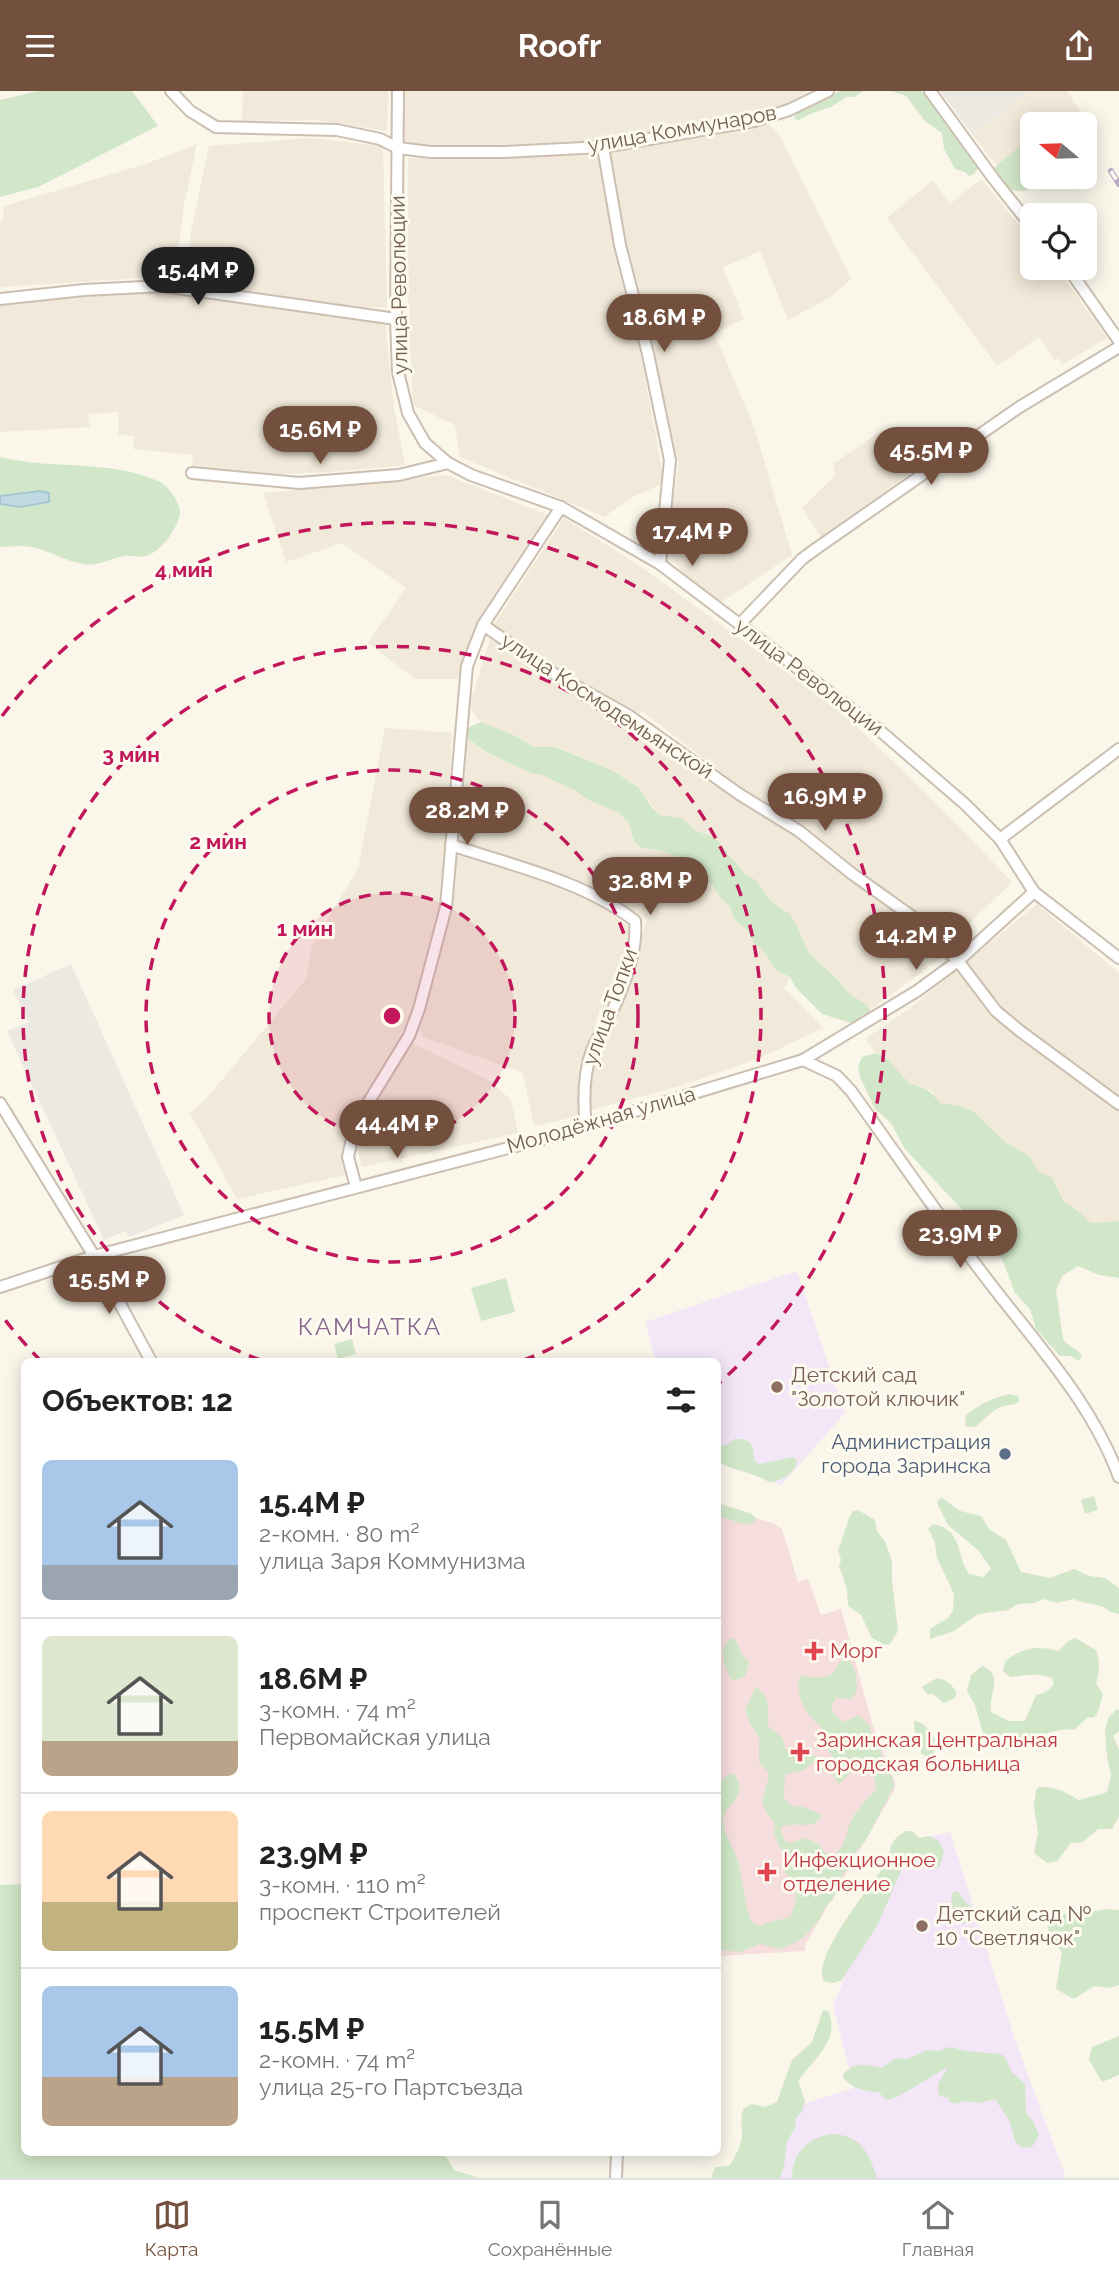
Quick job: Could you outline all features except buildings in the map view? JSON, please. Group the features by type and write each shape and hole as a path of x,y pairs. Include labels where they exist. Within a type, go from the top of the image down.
{"street":[{"name":"улица Коммунаров","path":"171,91 190,111 216,127 337,130 380,139 398,148 455,152 603,147 754,121 789,110 828,91"},
{"name":"улица Революции","path":"398,91 398,373 408,413 425,443 448,463 471,475 561,507 660,564 878,729 965,804 1000,839 1034,892 1119,958"},
{"path":"930,91 1020,212"},
{"path":"603,147 620,245 648,354 670,460 660,564"},
{"path":"1076,280 1119,341"},
{"path":"0,299 84,290 163,286 396,319"},
{"path":"740,624 817,548 1017,408 1119,347"},
{"path":"192,473 299,483 399,475 448,463"},
{"path":"356,1187 348,1157 353,1134 360,1116 409,1036 419,1009 446,907 467,666 483,625 561,507"},
{"name":"улица Космодемьянской","path":"483,625 553,673 628,715 739,794 799,831 851,873 914,918 958,961 996,1011 1119,1104"},
{"path":"1000,839 1119,748"},
{"name":"улица Топки","path":"451,845 594,894 618,907 635,921 636,933 627,969 611,1014 592,1050 586,1073 583,1096 586,1126"},
{"name":"Молодёжная улица","path":"0,1287 94,1256 586,1126 803,1060 917,991 958,961 1034,892"},
{"path":"803,1060 837,1076 851,1091 981,1272 1114,1447 1119,1477"},
{"path":"0,1103 94,1256 149,1358"},
{"path":"616,2178 617,2156"}],"shaded area":[{"path":"243,91 388,91 387,131 317,120 242,121"},
{"path":"402,91 809,91 780,108 628,139 451,147 403,144"},
{"path":"940,91 1030,91 973,135"},
{"path":"1030,91 1067,91 1080,112 1020,112 1020,146 997,166 973,135"},
{"path":"768,124 780,136 851,279 831,297 788,320 760,251 723,267 744,319 714,333 754,427 792,555 720,603 684,576 670,554 672,504 679,463 622,228 609,152"},
{"path":"309,138 383,146 387,307 341,308 186,279 190,236 209,146"},
{"path":"197,144 184,205 175,276 0,287 0,221 3,220 4,206 143,165"},
{"path":"598,155 637,331 664,483 634,496 604,517 460,457 455,425 413,405 408,305 408,158"},
{"path":"981,179 1020,226 1020,280 1066,280 1107,338 1062,365 1058,358 1055,360 1039,337 997,366 887,218 933,180 950,204"},
{"path":"164,292 385,324 394,407 405,465 280,474 192,466 193,455 133,449 135,436 118,434 119,412 87,414 90,427 0,432 0,304"},
{"path":"881,431 909,474 821,537 802,508 836,475 833,464"},
{"path":"446,475 548,515 470,642 461,679 415,679 368,643 406,588 342,543 286,562 263,493"},
{"path":"564,518 640,566 840,711 925,792 1012,882 950,942 808,830 748,793 642,711 639,713 548,662 493,626"},
{"path":"490,639 615,712 806,843 886,904 942,957 870,1010 808,952 786,910 770,900 756,880 746,875 715,838 695,830 683,819 671,818 657,812 639,788 568,751 556,747 533,747 516,736 481,722 469,707"},
{"path":"385,728 452,733 443,892 407,1027 376,1078 343,1144 345,1175 237,1199 190,1113 206,1099 306,979 312,944 358,869"},
{"path":"465,737 490,754 531,773 542,775 617,812 628,821 634,841 641,848 660,850 674,856 713,885 720,898 729,905 735,920 747,930 772,965 790,977 784,988 823,1028 760,1058 680,1086 591,1110 588,1095 592,1072 627,986 647,919 571,877 456,842"},
{"path":"455,854 562,888 607,909 631,929 608,1009 600,1008 582,1076 579,1116 534,1126 523,1073 423,1037 418,1026 454,886"},
{"path":"1037,904 1119,973 1119,1221 1091,1223 1064,1202 1056,1182 1038,1171 1030,1157 1005,1143 973,1111 940,1103 931,1091 910,1084 888,1060 876,1053 865,1039 909,1009"},
{"path":"71,964 184,1215 129,1237 125,1231 104,1240 7,1031 29,1022 13,990"},
{"path":"412,1043 490,1081 511,1100 518,1133 362,1167 355,1141 376,1096"},
{"name":"Детский сад \"Золотой ключик\"","path":"797,1271 845,1413 781,1485 721,1464 721,1358 655,1358 645,1322"},
{"name":"Заринская Центральная городская больница","path":"721,1507 775,1524 782,1529 798,1582 808,1579 821,1615 841,1609 872,1723 895,1782 895,1789 805,1945 805,1951 721,1956"},
{"path":"950,1832 1014,2037 1064,2178 738,2178 759,2118 854,2088 833,2006 898,1845"}],"green space":[{"path":"38,91 132,91 158,126 38,187 0,197 0,100"},
{"path":"840,91 863,91 799,120 794,119 796,114"},
{"path":"891,91 921,91 933,101 965,144 967,152 976,160 979,167 974,174 969,176 955,169 944,149 942,133 925,121 906,96"},
{"path":"1019,147 1020,189 1028,189 1006,190 994,172 995,167"},
{"path":"0,457 120,470 158,481 169,489 177,503 180,511 177,524 152,554 143,557 125,556 89,565 32,547 0,547 0,504 20,507 40,491 0,496"},
{"path":"481,722 516,736 533,747 556,747 613,771 639,788 653,809 661,815 683,819 695,830 715,838 746,875 756,880 770,900 790,914 808,952 850,994 867,1005 869,1014 851,1023 822,1014 797,989 790,977 776,970 747,930 735,920 729,905 720,898 713,885 674,856 660,850 641,848 634,841 628,821 617,812 542,775 531,773 490,754 465,737 467,728"},
{"path":"876,1053 888,1060 910,1084 927,1090 940,1103 973,1111 1005,1142 1030,1157 1038,1171 1053,1178 1064,1202 1091,1223 1119,1221 1119,1278 1099,1275 1078,1266 1062,1276 1056,1290 1063,1339 1082,1356 1079,1361 1070,1356 1060,1356 1036,1329 1030,1309 1015,1293 1002,1259 990,1248 982,1231 905,1149 891,1123 875,1109 860,1077 858,1066 862,1057"},
{"path":"506,1278 515,1312 481,1321 471,1288"},
{"path":"352,1339 356,1354 338,1358 334,1344"},
{"path":"1008,1394 1018,1396 1019,1401 997,1409 975,1427 965,1426 966,1415 971,1411"},
{"path":"734,1439 746,1440 759,1464 793,1457 797,1460 796,1465 788,1476 769,1482 721,1463 721,1445 727,1445"},
{"path":"1094,1496 1098,1510 1085,1514 1081,1500"},
{"path":"940,1498 960,1511 981,1516 989,1529 1006,1540 1021,1572 1050,1578 1074,1569 1089,1576 1105,1578 1119,1588 1119,1614 1073,1599 1057,1603 1043,1599 1035,1603 1018,1604 1008,1610 978,1614 954,1631 930,1639 930,1629 948,1618 953,1610 954,1594 937,1558 935,1543 928,1528 934,1524 950,1532 958,1544 969,1574 983,1577 991,1569 979,1551 948,1525 937,1503"},
{"path":"721,1504 752,1514 756,1518 755,1522 746,1525 721,1517"},
{"path":"858,1510 875,1520 877,1531 885,1542 892,1561 898,1631 890,1644 885,1645 872,1638 861,1615 848,1606 838,1550 851,1514"},
{"path":"731,1638 735,1639 749,1662 745,1677 736,1680 731,1679 723,1657 724,1647"},
{"path":"1075,1638 1096,1650 1099,1666 1096,1683 1103,1695 1097,1715 1088,1717 1074,1730 1049,1733 1008,1750 994,1747 985,1741 975,1705 967,1691 971,1675 982,1666 989,1670 994,1680 991,1712 1009,1721 1025,1721 1036,1695 1047,1691 1054,1683 1052,1678 1041,1675 1010,1677 1003,1671 1005,1661 1030,1649 1058,1651"},
{"path":"843,1658 848,1658 857,1685 851,1700 837,1697 832,1711 843,1722 858,1715 869,1724 894,1786 866,1840 856,1851 851,1865 841,1877 833,1899 803,1938 779,1949 760,1944 740,1952 721,1950 721,1781 729,1774 734,1774 740,1788 735,1800 724,1813 723,1825 737,1857 752,1923 760,1926 790,1917 796,1902 794,1880 785,1873 783,1853 774,1835 775,1824 765,1811 762,1801 769,1776 759,1762 759,1737 750,1724 745,1709 756,1687 766,1699 768,1726 783,1738 785,1748 791,1756 816,1756 816,1760 804,1770 785,1774 784,1798 790,1805 804,1807 822,1815 809,1825 780,1828 785,1841 790,1843 806,1838 819,1844 825,1853 836,1853 853,1817 876,1790 870,1764 866,1762 857,1764 838,1784 833,1774 834,1759 826,1747 825,1731 809,1714 799,1694 799,1679 803,1676 826,1676 834,1672"},
{"path":"937,1678 952,1686 957,1694 955,1698 944,1703 933,1694 927,1694 922,1687"},
{"path":"1119,1710 1119,1731 1113,1736 1119,1750 1119,1816 1112,1829 1098,1829 1083,1842 1071,1843 1057,1861 1047,1863 1034,1853 1038,1833 1034,1806 1036,1790 1039,1787 1055,1789 1079,1800 1105,1793 1111,1774 1105,1729 1109,1717"},
{"path":"914,1721 925,1725 936,1741 933,1756 929,1759 921,1753"},
{"path":"906,1831 912,1831 919,1838 929,1836 938,1840 944,1852 940,1866 935,1869 911,1854 907,1857 878,1924 842,1980 825,1982 822,1972 833,1942 884,1866 892,1843"},
{"path":"21,1884 21,2156 446,2156 454,2170 480,2178 0,2178 0,1885"},
{"path":"957,1891 972,1909 969,1922 964,1924 951,1908 952,1893"},
{"path":"1119,1910 1119,1985 1109,1988 1094,1986 1074,1999 1056,1989 1062,1952 1050,1939 1047,1923 1068,1913"},
{"path":"823,2010 828,2011 831,2031 824,2049 798,2081 805,2101 787,2141 780,2178 711,2178 715,2167 729,2166 736,2155 742,2137 743,2109 752,2104 765,2107 777,2102 792,2060 812,2042"},
{"path":"1119,2036 1119,2075 1102,2082 1089,2060 1092,2047"},
{"path":"950,2047 1005,2057 1012,2072 1025,2084 1026,2113 1039,2135 1032,2147 1022,2148 1015,2141 1010,2122 995,2099 955,2104 940,2096 939,2084 948,2067 897,2097 887,2100 878,2092 859,2089 843,2078 844,2073 858,2065 882,2068 896,2058 907,2059 927,2050 938,2051"},
{"path":"836,2134 859,2143 877,2178 792,2178 795,2160 804,2147 818,2138"}],"water":[{"path":"40,491 49,493 49,502 20,507 0,504 0,496"}],"railway":[{"path":"1111,171 1119,184"}],"place":[{"name":"Детский сад \"Золотой ключик\"","path":"777,1387"},
{"name":"Администрация города Заринска","path":"1005,1454"},
{"name":"Морг","path":"814,1651"},
{"name":"Заринская Центральная городская больница","path":"800,1752"},
{"name":"Инфекционное отделение","path":"767,1872"},
{"name":"Детский сад № 10 \"Светлячок\"","path":"922,1926"}],"district":[{"name":"КАМЧАТКА","path":"370,1327"}]}
